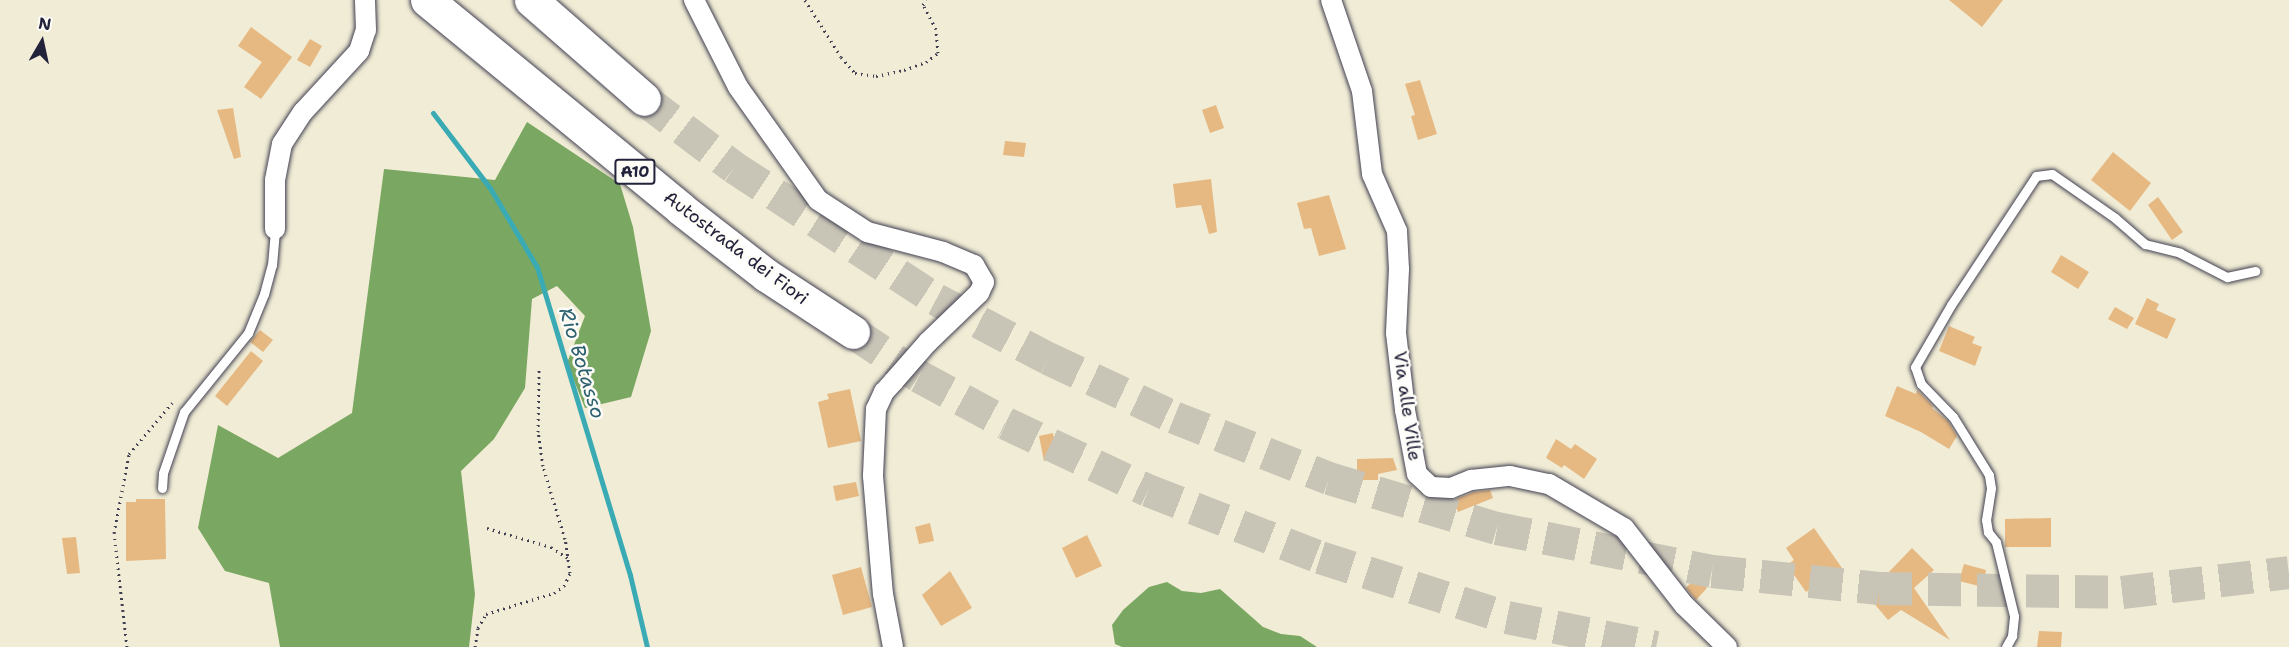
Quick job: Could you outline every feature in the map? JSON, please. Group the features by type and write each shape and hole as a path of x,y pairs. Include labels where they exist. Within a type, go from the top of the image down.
{"highway":[{"name":"Autostrada dei Fiori","path":"427,0 681,210 766,275 853,332"},
{"path":"531,0 644,99"}],"street":[{"path":"275,229 275,180 282,144 303,112 359,51 366,30 365,0"},
{"path":"694,0 738,87 818,200 867,232 943,252 974,265 984,282 979,293 928,342 884,392 876,409 873,476 883,594 893,647"},
{"name":"Via alle Ville","path":"1331,0 1362,92 1372,174 1397,231 1399,269 1396,333 1405,410 1417,474 1431,487 1441,488 1451,488 1471,480 1510,476 1549,484 1624,528 1684,605 1727,647"}],"lane":[{"path":"2006,647 2012,636 2014,616 1996,542 1988,531 1986,520 1991,488 1989,475 1953,417 1921,384 1915,367 2023,196 2037,176 2052,174 2115,218 2145,244 2180,253 2227,277 2255,271"},
{"path":"162,488 163,473 184,412 248,333 264,294 272,265 275,229"}],"path":[{"path":"805,0 841,57 855,73 876,76 926,62 938,53 936,29 923,5 926,0"},
{"path":"475,647 478,628 486,614 554,593 564,586 570,573 543,466 538,432 539,370"},
{"path":"127,647 114,532 129,454 165,410 180,396"},
{"path":"487,528 551,547 568,558"}],"green space":[{"path":"527,122 620,184 633,227 651,331 631,397 585,408 567,363 585,316 557,286 532,299 525,388 494,439 461,471 475,594 469,647 280,647 269,583 225,571 198,528 218,425 278,458 352,413 384,169 495,180"},
{"path":"1167,582 1182,591 1201,593 1220,589 1263,627 1281,634 1300,636 1317,647 1122,647 1115,644 1112,625 1123,610 1149,587"}],"building":[{"path":"1949,0 2003,0 1982,27"},
{"path":"251,27 292,57 261,99 244,87 262,62 238,46"},
{"path":"310,39 322,46 310,67 297,60"},
{"path":"1420,80 1437,134 1418,140 1411,116 1415,115 1405,84"},
{"path":"1216,105 1224,128 1210,133 1202,110"},
{"path":"233,108 241,157 234,159 217,110"},
{"path":"1005,141 1026,143 1024,157 1003,155"},
{"path":"2113,152 2151,183 2130,211 2091,180"},
{"path":"1211,179 1217,232 1209,234 1201,205 1176,208 1173,184"},
{"path":"1329,195 1346,249 1319,256 1311,228 1304,229 1297,203"},
{"path":"2158,197 2183,232 2172,240 2148,205"},
{"path":"2061,255 2089,272 2078,289 2051,272"},
{"path":"2147,298 2159,304 2156,310 2176,319 2167,339 2135,324"},
{"path":"2115,307 2134,318 2127,329 2108,319"},
{"path":"1949,326 1975,337 1972,343 1982,347 1975,366 1939,351"},
{"path":"260,330 273,340 263,352 250,342"},
{"path":"251,351 263,361 227,406 215,396"},
{"path":"1897,386 1916,394 1917,390 1933,406 1932,408 1948,421 1957,436 1949,449 1921,432 1885,416"},
{"path":"850,389 861,441 828,448 818,402 829,399 827,394"},
{"path":"1053,433 1058,458 1044,461 1039,436"},
{"path":"1556,439 1571,449 1575,444 1597,459 1584,479 1564,465 1562,468 1546,458"},
{"path":"1393,458 1397,470 1378,474 1378,480 1357,480 1357,459"},
{"path":"856,482 859,496 836,501 833,486"},
{"path":"1490,490 1493,498 1458,512 1453,500 1474,492"},
{"path":"136,499 165,499 166,559 126,561 126,502 136,502"},
{"path":"2051,518 2051,547 2005,547 2005,519"},
{"path":"930,523 934,541 919,544 915,527"},
{"path":"1814,528 1842,568 1806,592 1787,565 1794,560 1786,548"},
{"path":"1087,535 1102,566 1076,578 1062,548"},
{"path":"76,537 80,573 67,574 62,538"},
{"path":"1912,548 1934,570 1914,588 1950,640 1901,610 1888,620 1867,595 1889,578 1887,574"},
{"path":"1964,564 1986,570 1983,587 1959,581"},
{"path":"861,567 872,607 843,615 832,575"},
{"path":"950,571 972,608 941,626 922,595"},
{"path":"1695,578 1707,588 1696,600 1686,588"},
{"path":"2039,631 2062,632 2061,647 2037,647"}],"waterway":[{"name":"Rio Botasso","path":"433,113 490,188 537,267 630,575 647,647"}],"tunnel":[{"path":"644,99 734,167 936,299 1048,358 1174,417 1329,478 1497,528 1712,571 1879,588 2122,592 2289,572"},
{"path":"853,332 919,376 1006,423 1148,490 1320,557 1507,617 1656,647"}]}
